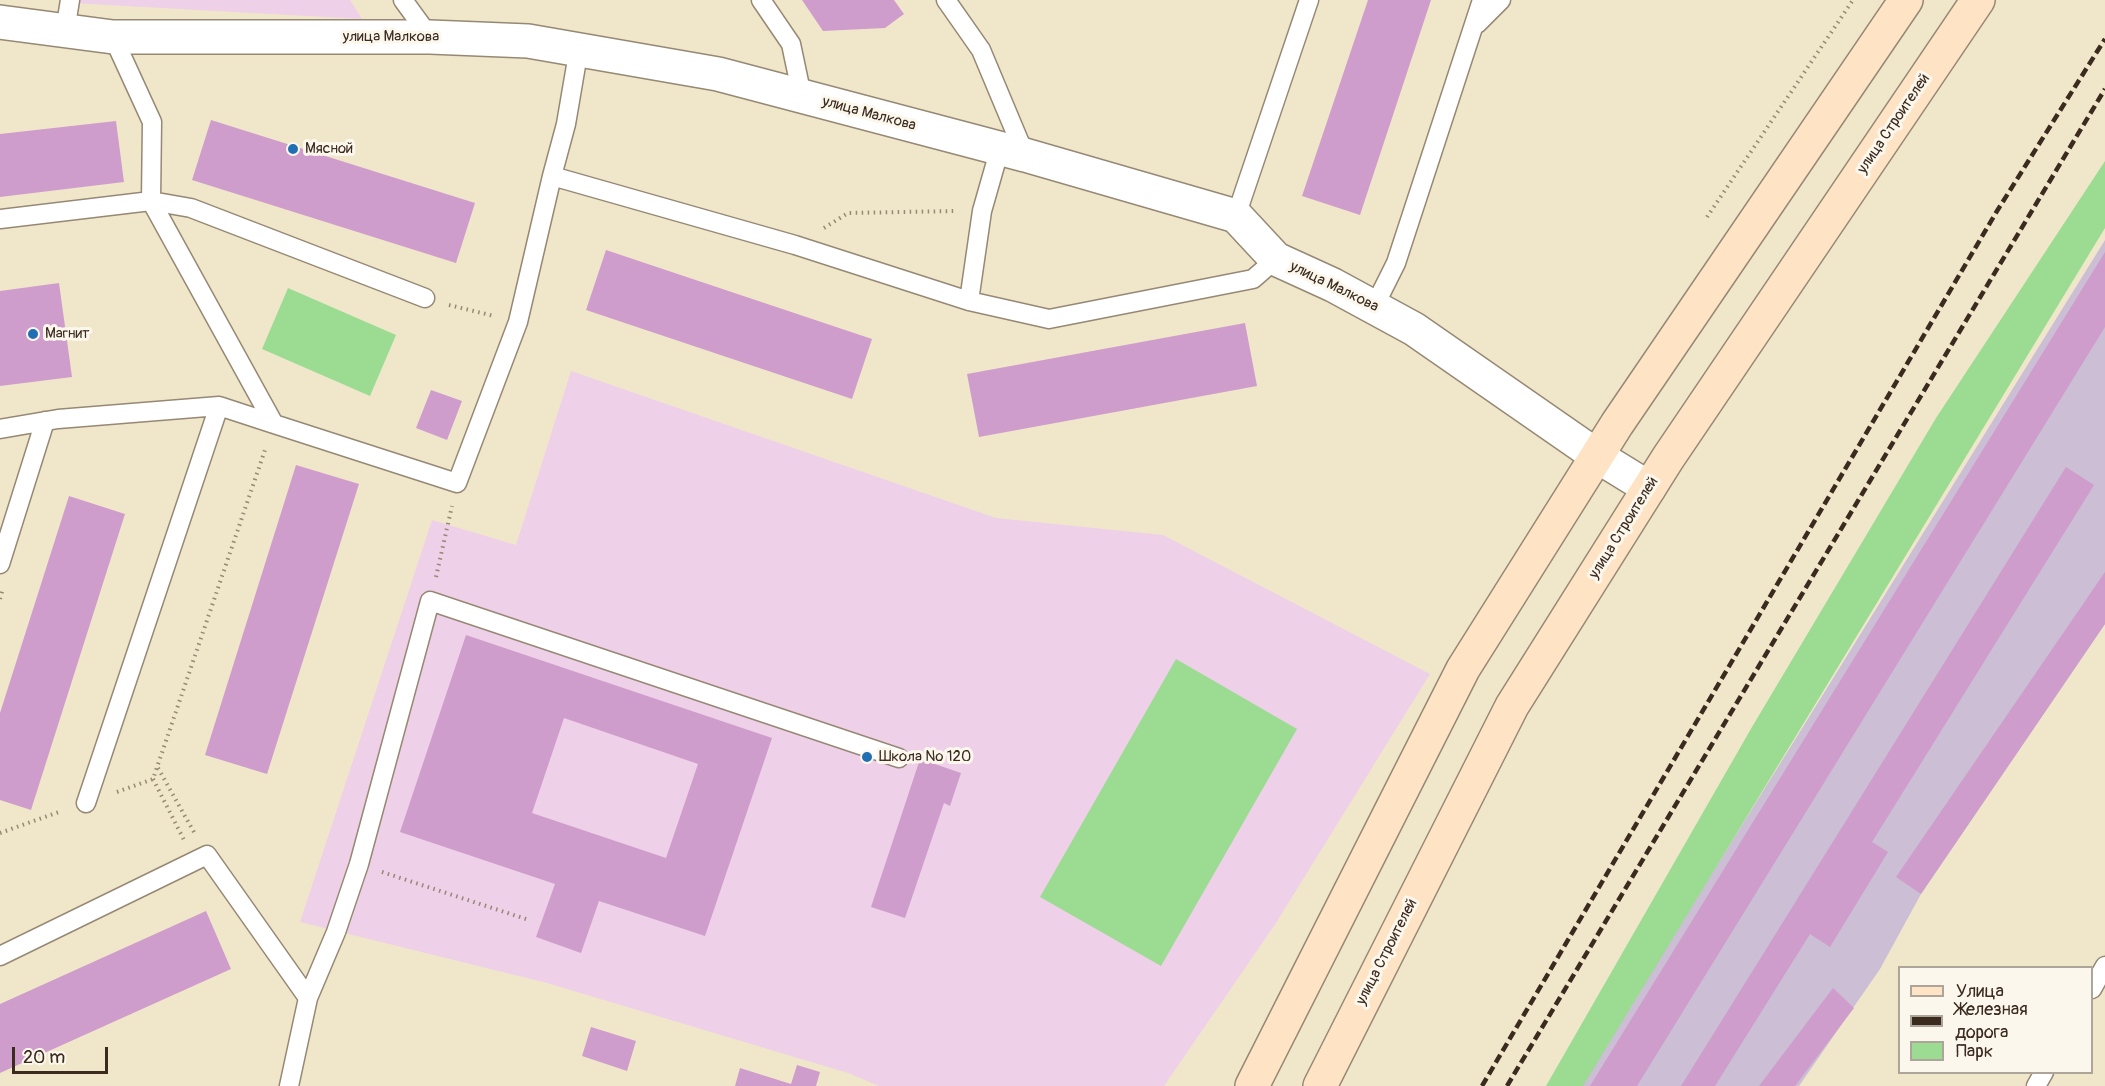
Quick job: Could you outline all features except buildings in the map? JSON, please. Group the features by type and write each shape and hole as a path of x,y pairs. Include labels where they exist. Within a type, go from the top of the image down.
{"main road":[{"path":"1252,1086 1463,669 1597,456 1906,0"},
{"name":"улица Строителей","path":"1320,1086 1512,706 1649,488 1978,0"}],"street":[{"name":"улица Малкова","path":"0,22 68,16 112,37 430,37 528,41 579,48 718,74 1013,151 1236,216 1276,259 1414,329 1597,456 1649,488"}],"lane":[{"path":"403,0 430,37"},
{"path":"761,0 791,44 802,96"},
{"path":"946,0 981,50 1013,151 982,211 969,301"},
{"path":"1236,216 1309,0"},
{"path":"1374,307 1396,263 1482,0"},
{"path":"1473,27 1501,0"},
{"path":"112,37 152,122 150,201 274,424"},
{"path":"0,429 45,421 219,406 457,483 518,322 566,124 579,48"},
{"path":"552,176 795,245 969,301 1049,319 1253,279 1276,259"},
{"path":"0,219 150,201 191,208 424,298"},
{"path":"86,803 219,406"},
{"path":"0,564 45,421"},
{"path":"289,1086 309,998 336,932 359,864 430,601 899,758"},
{"path":"0,956 201,858 309,998"},
{"path":"2093,986 2105,966"}],"path":[{"path":"1707,217 1853,0"},
{"path":"795,245 848,213 982,211"},
{"path":"424,298 518,322"},
{"path":"201,858 153,779 274,424"},
{"path":"430,601 449,526"},
{"path":"157,767 201,858"},
{"path":"0,833 153,779"},
{"path":"359,864 526,919"}],"shaded area":[{"path":"64,0 350,0 362,19 71,3"},
{"path":"2105,240 2105,624 1921,894 1880,969 1799,1086 1580,1086"},
{"name":"Школа № 120","path":"571,371 996,518 1163,535 1430,674 1276,923 1164,1086 879,1086 848,1073 547,983 300,922 432,520 516,545"}],"green space":[{"path":"2105,161 2105,228 1583,1086 1546,1086 1752,727 1936,418"},
{"path":"288,288 396,335 370,396 262,349"},
{"path":"1176,659 1297,729 1161,966 1040,897"}],"railway":[{"path":"1482,1086 1997,211 2105,39"},
{"path":"1507,1086 2105,89"}],"place":[{"name":"Мясной","path":"293,149"},
{"name":"Магнит","path":"33,334"},
{"name":"Школа № 120","path":"867,757"}]}
